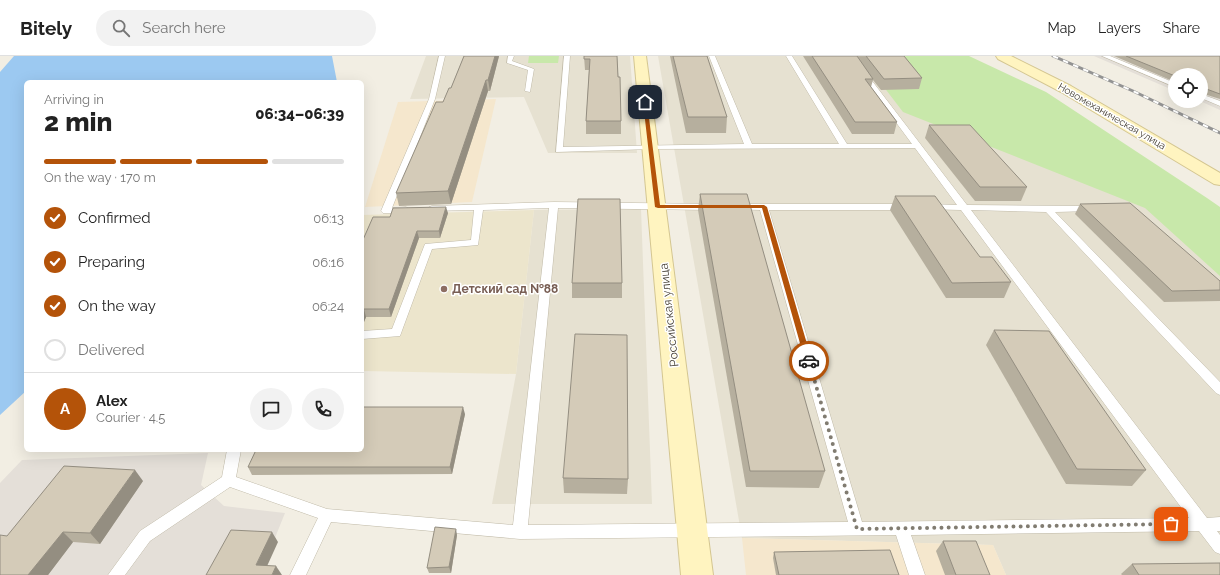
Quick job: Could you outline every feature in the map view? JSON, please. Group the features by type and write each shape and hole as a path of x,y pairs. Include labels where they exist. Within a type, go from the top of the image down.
{"main road":[{"name":"Российская улица","path":"640,56 658,207 697,575"},
{"name":"Новомеханическая улица","path":"1002,56 1073,92 1220,180"}],"lane":[{"path":"442,56 432,99 386,211 554,205 658,207 963,206 1048,209 1103,208"},
{"path":"511,56 509,62 530,68 528,91"},
{"path":"567,56 560,150 651,147 918,146"},
{"path":"712,56 749,147"},
{"path":"789,56 844,146"},
{"path":"850,56 1220,548"},
{"path":"1106,56 1168,82"},
{"path":"1208,99 1220,104"},
{"path":"520,532 554,205"},
{"path":"764,207 857,529"},
{"path":"364,335 396,333 428,246 475,244 479,208"},
{"path":"1048,209 1220,390"},
{"path":"116,575 145,536 228,480 234,452"},
{"path":"228,480 327,515 520,532 1220,524"},
{"path":"298,575 327,515"},
{"path":"901,528 917,575"}],"shaded area":[{"path":"426,56 630,56 637,153 548,153 524,97 410,99"},
{"path":"658,56 906,56 1220,247 1220,575 1006,575 993,545 742,538"},
{"path":"1094,56 1220,56 1220,110 1208,105 1208,68 1168,68 1168,88"},
{"path":"496,99 472,202 365,207 398,102"},
{"path":"641,209 652,504 492,504 516,374 534,210"},
{"name":"Детский сад №88","path":"534,210 516,374 364,371 364,215"},
{"path":"208,453 201,485 224,506 285,513 260,575 0,575 0,483 22,460"},
{"path":"742,538 993,545 1006,575 746,575"}],"green space":[{"path":"529,56 559,56 558,63 528,63"},
{"path":"890,56 969,56 1046,92 1207,198 1220,207 1220,276 1145,208 903,112 877,78"}],"water":[{"path":"14,56 332,56 337,80 24,80 24,393 0,415 0,72"}],"building":[{"path":"464,56 495,56 488,80 486,80 448,191 396,193 436,102 443,102 449,88 451,88"},
{"path":"584,56 617,56 618,77 620,77 621,121 586,121 590,59 584,59"},
{"path":"673,56 707,56 727,117 688,117"},
{"path":"812,56 857,56 873,79 865,79 897,122 855,122"},
{"path":"866,56 904,56 922,78 884,79"},
{"path":"1126,56 1220,56 1220,94 1208,90 1208,68 1168,68 1168,73"},
{"path":"929,125 970,125 1027,187 980,187"},
{"path":"700,194 747,194 825,471 750,471"},
{"path":"895,196 935,196 980,257 992,257 1011,282 952,283"},
{"path":"578,199 620,199 622,283 572,283"},
{"path":"1130,203 1220,281 1220,290 1172,291 1080,204"},
{"path":"446,207 439,231 417,231 389,309 364,309 364,237 373,217 390,217 393,208"},
{"path":"994,330 1049,331 1146,470 1077,469"},
{"path":"575,334 627,335 628,479 563,478"},
{"path":"364,407 463,407 450,467 248,467 255,452 364,452"},
{"path":"64,466 135,470 90,533 63,532 28,575 0,575 0,535 7,536"},
{"path":"435,527 456,529 449,567 427,568"},
{"path":"231,530 272,532 256,565 276,566 272,575 206,575"},
{"path":"943,541 976,541 990,575 956,575"},
{"path":"890,550 899,575 779,575 774,552"},
{"path":"1220,563 1220,575 1139,575 1132,564"}],"railway":[{"path":"1053,56 1133,91 1220,133"}],"way so far":[{"path":"809,361 857,529 1171,524"}],"place":[{"name":"Детский сад №88","path":"444,289"}],"route":[{"path":"645,102 658,207 764,207 809,361"}]}
